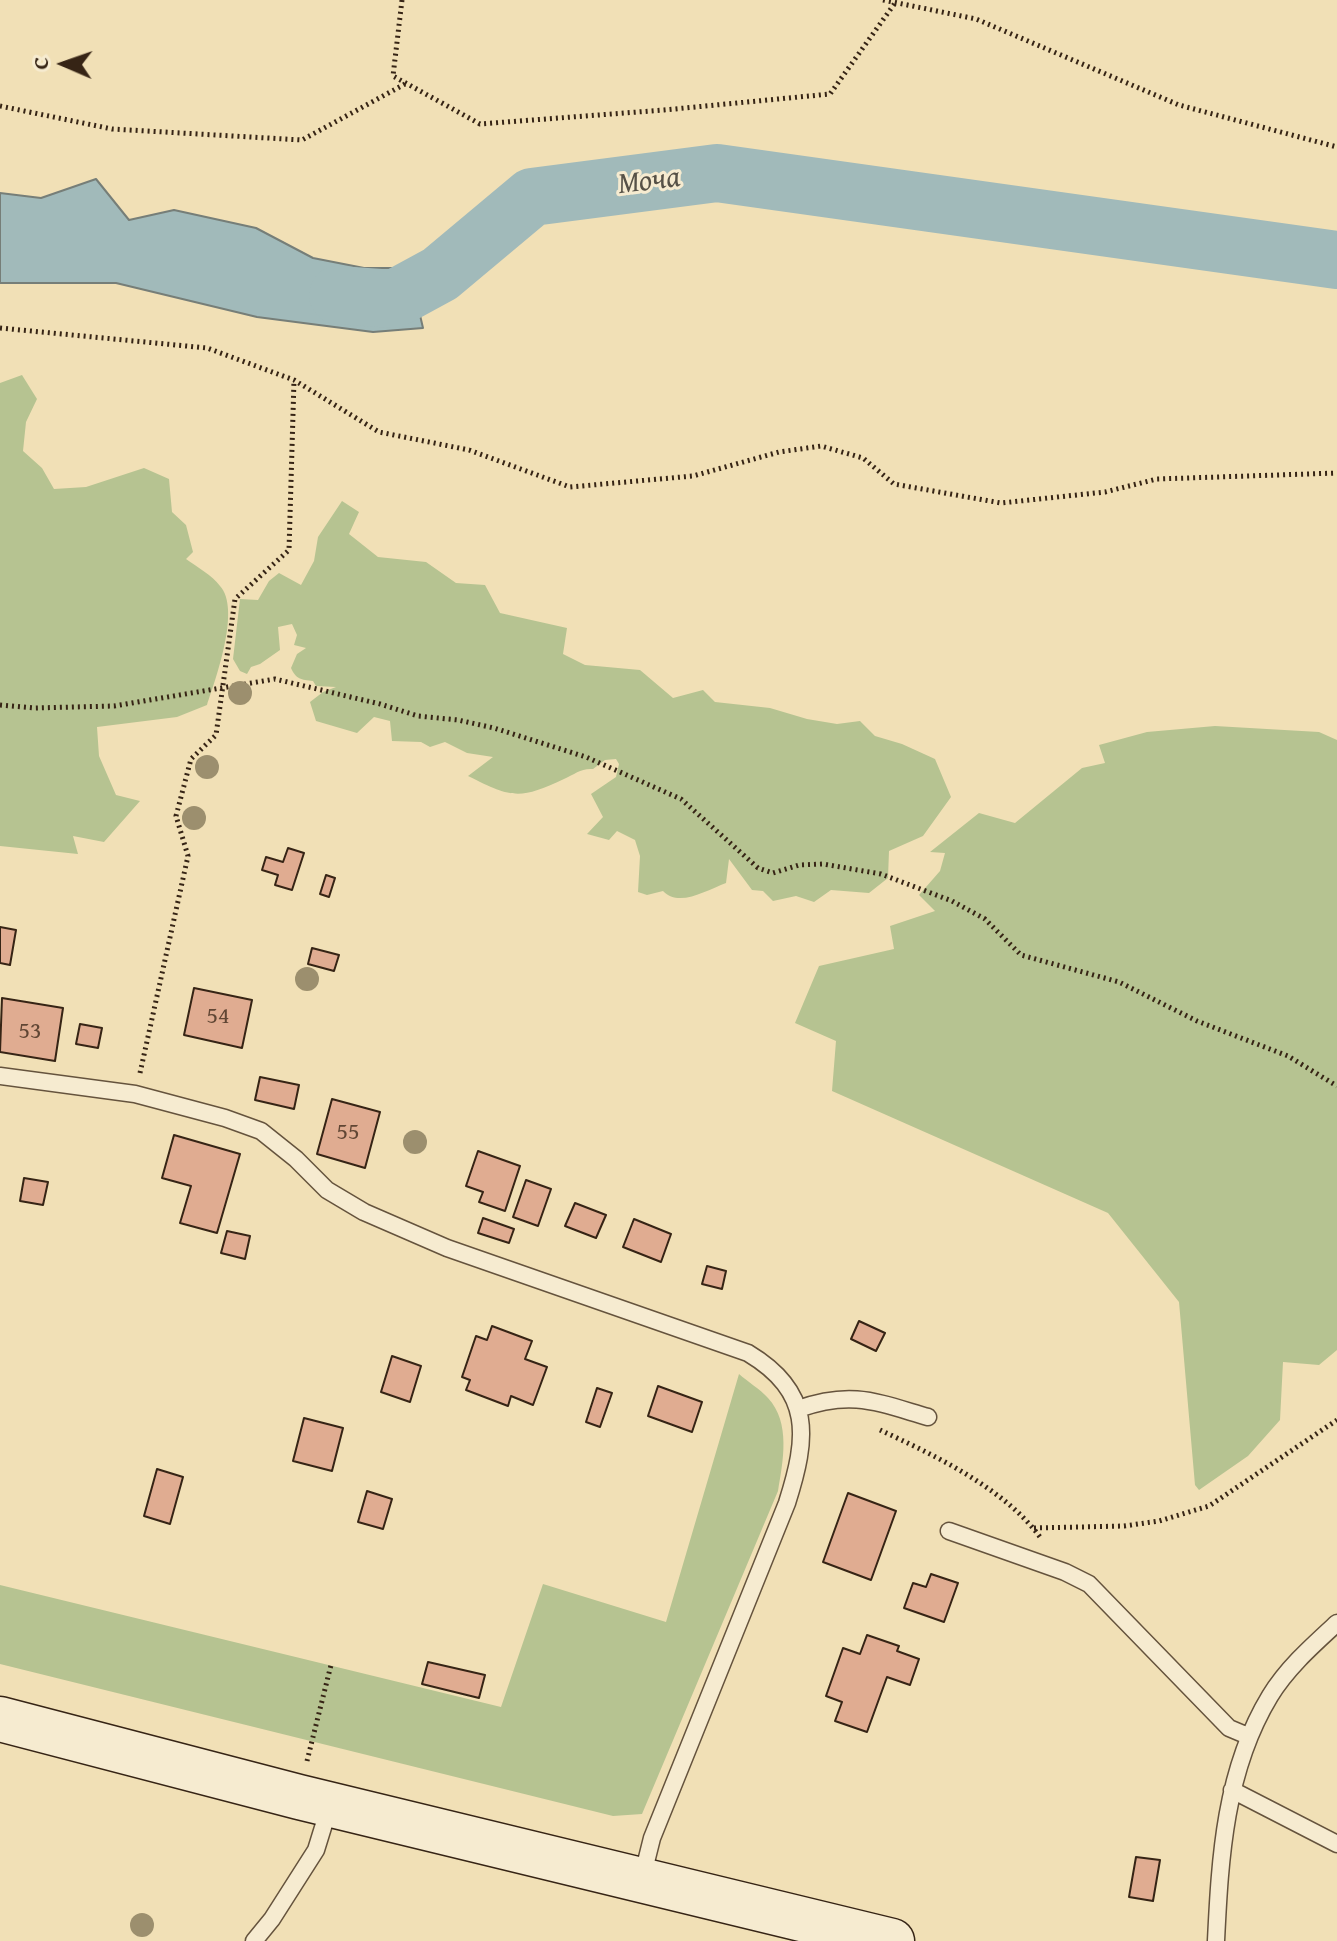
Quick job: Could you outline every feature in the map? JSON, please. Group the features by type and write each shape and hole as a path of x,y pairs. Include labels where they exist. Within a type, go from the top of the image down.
{"main road":[{"path":"0,1719 314,1801 892,1941"}],"lane":[{"path":"0,1076 135,1094 261,1131 296,1159 327,1190 364,1212 447,1248 748,1353 770,1367 787,1386 798,1409 801,1435 799,1465 787,1503 652,1838 642,1880"},
{"path":"798,1409 846,1398 867,1399 928,1417"},
{"path":"949,1531 1065,1572 1089,1584 1229,1728 1248,1736"},
{"path":"1216,1941 1220,1859 1232,1790 1248,1736 1271,1693 1310,1648 1337,1623"},
{"path":"1232,1790 1337,1844"},
{"path":"254,1941 272,1919 316,1850 314,1801"}],"path":[{"path":"402,0 393,76 480,124 830,94 895,3"},
{"path":"883,0 976,19 1179,105 1337,147"},
{"path":"0,106 112,129 302,140 406,84"},
{"path":"0,328 207,348 294,380 379,432 469,450 570,487 693,476 779,452 821,446 863,458 894,484 1001,503 1105,492 1157,479 1337,473"},
{"path":"135,1094 188,856 176,816 191,759 216,735 235,599 289,550 294,380"},
{"path":"0,705 35,708 114,706 275,679 418,716 494,728 586,757 681,799 758,868 773,873 799,865 823,864 881,874 952,901 985,919 1021,955 1119,982 1197,1021 1288,1056 1337,1086"},
{"path":"1033,1528 1124,1526 1159,1521 1209,1506 1337,1420"},
{"path":"314,1801 331,1665"}],"green space":[{"path":"22,375 37,399 26,422 23,451 42,468 54,489 86,487 144,468 169,479 172,512 186,525 193,552 186,559 220,586 228,610 225,644 207,705 177,717 97,727 99,756 116,795 140,801 104,842 73,836 78,854 0,846 0,383"},
{"path":"342,501 359,512 349,534 378,557 426,562 456,583 485,585 500,613 567,628 563,654 585,665 640,670 673,698 703,690 715,702 770,708 837,724 860,721 875,736 935,759 951,797 923,836 889,851 888,878 869,893 831,890 814,902 796,896 773,901 763,891 752,890 729,859 726,883 702,893 677,898 663,891 647,895 638,892 640,856 635,840 617,831 609,840 587,834 603,817 591,794 616,777 619,764 616,759 605,760 593,769 581,770 549,786 516,794 495,789 468,776 493,757 467,753 445,742 430,747 421,742 392,741 390,721 374,717 357,733 316,721 310,702 336,687 316,686 313,681 295,675 291,668 297,654 306,648 294,645 297,635 292,624 278,627 280,650 251,667 247,674 240,671 233,659 240,599 258,600 269,581 279,573 301,585 314,561 318,537"},
{"path":"1215,726 1319,732 1337,740 1337,1350 1319,1365 1283,1362 1280,1420 1248,1456 1199,1490 1195,1485 1179,1302 1108,1213 832,1091 836,1041 795,1023 819,966 894,949 890,926 935,911 919,895 940,871 945,853 930,852 979,813 1015,823 1082,768 1105,763 1099,745 1147,732"},
{"path":"739,1374 768,1398 780,1419 784,1443 778,1491 642,1814 613,1816 0,1664 0,1585 501,1707 543,1584 666,1622"}],"water":[{"path":"96,179 129,220 174,210 256,228 313,258 364,268 409,268 423,328 373,332 257,317 116,283 0,283 0,193 41,198"}],"building":[{"path":"288,848 304,853 292,890 275,885 278,875 262,870 266,857 283,862"},
{"path":"326,875 335,878 329,897 320,894"},
{"path":"0,927 16,930 10,965 0,963"},
{"path":"312,948 339,955 334,971 308,964"},
{"path":"194,988 252,1000 242,1048 184,1035"},
{"path":"2,998 63,1008 55,1061 0,1052"},
{"path":"80,1024 102,1028 98,1048 76,1044"},
{"path":"260,1077 299,1085 294,1109 255,1100"},
{"path":"332,1099 380,1112 365,1168 317,1154"},
{"path":"174,1135 240,1154 217,1233 180,1223 191,1186 162,1178"},
{"path":"478,1151 520,1166 505,1211 479,1202 483,1192 466,1186"},
{"path":"24,1178 48,1182 43,1205 20,1201"},
{"path":"526,1180 551,1189 538,1226 513,1217"},
{"path":"575,1203 606,1215 596,1238 565,1226"},
{"path":"483,1218 514,1229 509,1243 478,1233"},
{"path":"634,1219 671,1234 661,1262 623,1247"},
{"path":"227,1231 250,1236 245,1259 221,1253"},
{"path":"707,1266 726,1271 722,1289 702,1284"},
{"path":"859,1321 885,1333 876,1351 851,1339"},
{"path":"492,1326 532,1341 525,1359 547,1367 533,1405 511,1396 508,1406 466,1390 470,1380 462,1377 476,1336 487,1340"},
{"path":"392,1356 421,1366 410,1402 381,1392"},
{"path":"658,1386 702,1402 692,1432 648,1416"},
{"path":"597,1388 612,1393 600,1427 586,1422"},
{"path":"304,1418 343,1428 332,1471 293,1461"},
{"path":"157,1469 183,1477 170,1524 144,1516"},
{"path":"367,1491 392,1499 383,1529 358,1522"},
{"path":"848,1493 896,1511 871,1580 823,1562"},
{"path":"931,1574 958,1583 944,1622 904,1608 913,1583 926,1587"},
{"path":"867,1635 899,1646 897,1651 919,1659 910,1685 887,1677 867,1732 835,1721 842,1702 826,1696 843,1648 860,1654"},
{"path":"428,1662 485,1675 479,1698 422,1684"},
{"path":"1136,1857 1160,1860 1153,1901 1129,1897"}],"waterway":[{"name":"Моча","path":"338,295 394,299 440,274 532,197 717,173 1337,260"}]}
